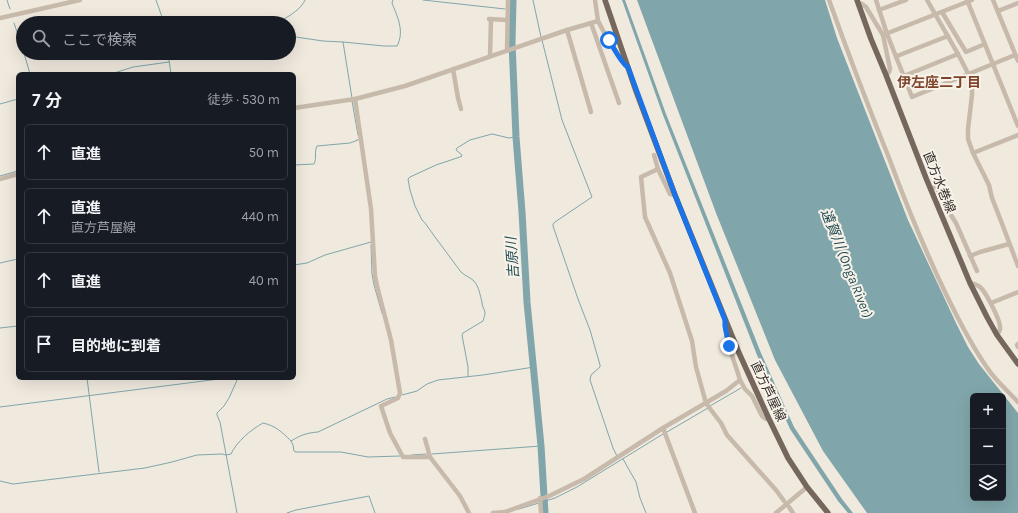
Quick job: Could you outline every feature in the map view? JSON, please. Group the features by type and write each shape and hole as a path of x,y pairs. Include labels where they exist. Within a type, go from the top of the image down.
{"main road":[{"name":"直方芦屋線","path":"605,0 675,195 725,320 788,458 807,487 828,513"},
{"name":"直方水巻線","path":"857,2 930,189 970,283 997,335 1018,364"}],"street":[{"path":"0,18 80,0"},
{"path":"507,50 508,0"},
{"path":"595,0 598,21 621,60 628,67"},
{"path":"829,0 898,183 938,277 963,329 976,352 989,370 1018,402"},
{"path":"876,0 885,34 890,69 886,75"},
{"path":"879,10 906,0"},
{"path":"927,0 972,81 968,138 973,153 989,185 992,198 1018,266"},
{"path":"857,2 866,7 885,34 896,56 912,97 993,64 1017,59 993,0"},
{"path":"885,34 969,1 1018,126"},
{"path":"998,11 1018,3"},
{"path":"942,12 966,52 985,44"},
{"path":"490,56 489,19 507,20"},
{"path":"296,108 354,100 405,86 507,50 598,21"},
{"path":"591,22 619,103"},
{"path":"567,30 592,112"},
{"path":"896,56 948,36"},
{"path":"904,76 958,54"},
{"path":"453,69 461,109"},
{"path":"354,100 371,208 376,281 391,340 400,393 398,398 381,406 390,433 403,457 430,456"},
{"path":"973,153 1018,135"},
{"path":"654,155 658,169 670,194 675,195"},
{"path":"658,169 641,177 645,216 670,273 692,341 696,367 706,403 721,423 727,435 784,501"},
{"path":"0,179 16,175"},
{"path":"930,189 937,188 956,223 976,271"},
{"path":"970,256 1009,244"},
{"path":"970,283 977,285 982,289 991,303 1000,326 1000,331 997,335"},
{"path":"991,303 1018,292"},
{"path":"725,320 729,346 740,380 745,389 752,396 762,416 769,419"},
{"path":"493,513 504,512 549,496 584,479 664,428 726,391 740,380"},
{"path":"664,428 695,513"},
{"path":"425,439 430,456 460,496 469,513"},
{"path":"776,513 807,487"},
{"path":"540,498 541,513"},
{"path":"789,507 793,513"}],"water":[{"path":"622,0 625,0 666,114 761,353 794,427 853,513 848,513 838,501 790,429 757,355 663,115"},
{"name":"遠賀川 (Onga River)","path":"637,0 825,0 837,38 908,220 968,347 979,364 1002,393 970,393 970,501 1006,501 1006,398 1018,413 1018,513 867,513 823,451 775,360 716,213"}],"waterway":[{"path":"7,0 10,9"},
{"path":"156,0 162,16"},
{"path":"289,16 302,5 305,0"},
{"path":"296,37 323,41 397,46 400,29 398,18 392,3 393,0"},
{"path":"423,0 505,9"},
{"name":"吉原川","path":"513,0 512,43 516,137 527,302 541,446 545,513"},
{"path":"533,0 541,37"},
{"path":"14,23 16,29"},
{"path":"542,40 562,120 592,197 555,222 553,226 590,330 600,365 600,367 591,375 590,380 617,456"},
{"path":"343,42 352,98"},
{"path":"26,60 29,72"},
{"path":"169,60 171,72"},
{"path":"117,72 133,67 169,62"},
{"path":"0,104 16,100"},
{"path":"352,101 358,135"},
{"path":"468,376 468,367 462,335 483,321 485,312 479,291 474,281 461,272 422,220 415,206 408,179 436,165 462,156 456,150 470,140 492,134 509,138 516,137"},
{"path":"296,165 314,164 317,146 350,143 358,139"},
{"path":"0,176 16,172"},
{"path":"296,265 307,263 325,255 371,242"},
{"path":"371,245 372,274 382,313"},
{"path":"0,263 16,259"},
{"path":"0,328 16,326"},
{"path":"402,395 417,391 427,384 438,380 534,367"},
{"path":"87,380 99,472"},
{"path":"0,407 211,380"},
{"path":"237,380 229,398 217,413 237,513"},
{"path":"710,406 741,388"},
{"path":"0,481 13,484 145,468 197,455 231,454 233,449 245,436 263,423 272,426 291,441 298,437 318,432 387,399 395,397"},
{"path":"667,432 708,408"},
{"path":"542,502 555,498 577,487 663,434"},
{"path":"291,441 294,451 296,452 341,452 368,457 400,456"},
{"path":"432,454 541,446"},
{"path":"412,455 426,454"},
{"path":"623,459 636,482 646,513"},
{"path":"287,513 369,496 375,513"},
{"path":"519,509 539,503"}],"district":[{"name":"伊左座二丁目","path":"939,82"}],"route":[{"path":"609,40 621,60 628,67 675,195 725,320 729,346"}]}
